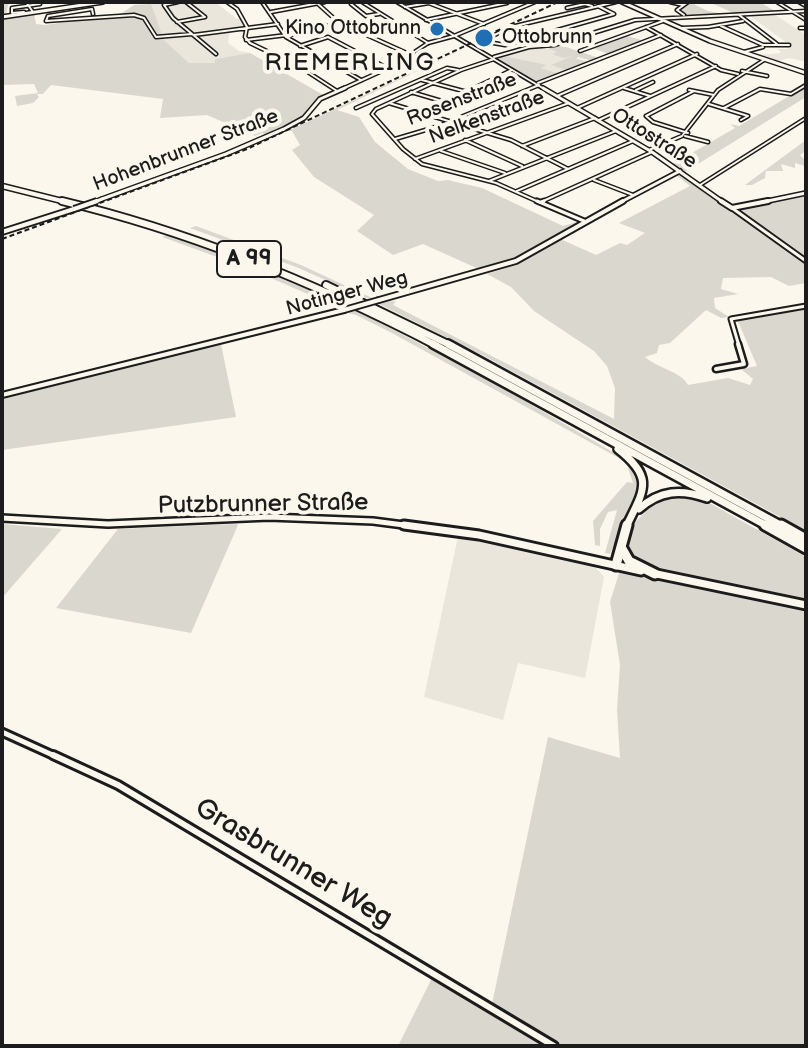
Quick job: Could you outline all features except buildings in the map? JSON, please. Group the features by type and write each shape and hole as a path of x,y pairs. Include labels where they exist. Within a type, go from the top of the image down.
{"highway":[{"name":"A 99","path":"2,184 133,219 279,271 417,335 806,548"},
{"name":"A 99","path":"2,184 174,228 239,250 340,291 469,354 806,539"},
{"path":"603,435 641,470 645,486 616,565"},
{"path":"635,513 651,498 670,492 694,494 727,505"},
{"path":"621,547 629,561 655,574"}],"main road":[{"path":"2,17 100,2"},
{"path":"622,2 742,53 806,73"},
{"name":"Putzbrunner Straße","path":"2,518 108,524 277,517 360,520 479,535 806,605"}],"street":[{"path":"12,12 32,11 26,2"},
{"path":"178,2 164,5 177,22 216,54"},
{"path":"177,22 205,17 186,2"},
{"path":"227,2 237,8 247,27 246,40"},
{"path":"262,2 285,35 298,46 317,53 361,80"},
{"path":"271,12 325,2"},
{"path":"379,14 366,16 351,4 363,2 428,43"},
{"name":"Ottostraße","path":"397,2 650,151 806,261"},
{"path":"405,7 435,2"},
{"path":"501,2 524,7"},
{"path":"454,36 535,2"},
{"path":"567,8 584,3 596,7 614,14 505,45 482,41 511,27 596,7 616,2"},
{"path":"670,2 683,5"},
{"path":"684,16 677,10 688,2"},
{"path":"777,2 806,20"},
{"path":"799,2 806,6"},
{"path":"316,3 338,22 411,55"},
{"path":"427,3 486,24"},
{"path":"426,20 507,3"},
{"path":"12,12 13,8 40,4"},
{"path":"65,8 75,17"},
{"path":"93,14 92,9 48,16 46,21 136,15 145,19 155,37 278,24"},
{"path":"584,221 489,181 435,170 415,159 372,114 411,92 493,58 536,46 554,45 631,21 656,17 806,11"},
{"path":"12,12 24,12"},
{"path":"738,15 779,45"},
{"path":"580,51 663,21"},
{"path":"246,40 326,28 338,22"},
{"path":"680,29 759,23"},
{"path":"721,26 763,45 789,45"},
{"path":"646,27 721,70"},
{"path":"298,46 328,37 332,32 326,28"},
{"path":"800,28 806,28"},
{"name":"Rosenstraße","path":"394,140 451,121 661,35"},
{"name":"Hohenbrunner Straße","path":"2,232 102,199 284,129 304,118 316,102 387,68 428,43 454,36"},
{"path":"328,37 387,68"},
{"path":"246,40 300,67 337,91"},
{"path":"557,96 678,44"},
{"path":"505,45 513,51"},
{"path":"742,53 768,47"},
{"path":"577,108 697,54"},
{"path":"541,203 687,134 714,95 742,71 764,60"},
{"path":"522,146 597,119 716,66"},
{"path":"356,108 446,69 461,70"},
{"path":"708,69 738,74"},
{"path":"421,113 469,93 512,70"},
{"path":"742,71 767,76"},
{"path":"420,80 469,93"},
{"path":"633,91 653,82"},
{"path":"724,108 760,89 791,94 806,85"},
{"path":"622,88 650,96"},
{"path":"689,90 714,95"},
{"path":"694,91 646,116 653,122 708,142"},
{"path":"411,92 447,103"},
{"path":"381,98 421,113 488,131 568,169"},
{"name":"Nelkenstraße","path":"415,159 569,103"},
{"path":"708,104 748,116 741,120"},
{"path":"700,185 806,118"},
{"path":"489,181 616,131"},
{"path":"465,140 524,167"},
{"path":"517,191 633,141"},
{"path":"439,150 505,173"},
{"name":"Notinger Weg","path":"2,395 344,310 507,265 680,171"},
{"path":"592,179 633,195"},
{"path":"732,208 806,193"},
{"path":"716,369 744,364 731,319 806,306"},
{"name":"Grasbrunner Weg","path":"2,732 118,785 554,1046"}],"shaded area":[{"path":"2,2 9,2 5,17 34,13 36,24 45,25 119,15 134,5 151,4 164,40 189,63 215,63 215,59 250,53 325,96 312,103 298,122 268,135 262,133 255,136 207,115 160,118 163,99 51,85 43,94 37,94 39,97 33,103 17,106 15,96 38,93 34,84 2,85"},
{"path":"215,2 241,19 245,26 230,30 228,43 239,51 250,53 215,59 216,63 189,63 164,40 151,4"},
{"path":"690,2 759,2 777,12 736,14 711,3 691,3 708,11 730,15 690,16 679,10"},
{"path":"774,14 806,35 806,62 790,58 778,61 758,55 781,53 778,49 788,49 785,45 793,44 787,43 749,15"},
{"path":"623,35 645,41 592,61 578,57 576,59 586,62 566,70 551,65 572,56 563,58 547,49 560,45 599,58 608,54 590,47"},
{"path":"467,47 337,110 359,117 375,142 408,169 438,181 448,180 482,188 563,226 580,221 523,255 481,270 423,244 393,255 357,231 374,215 314,177 292,150 300,145 292,131 288,131"},
{"path":"531,47 591,62 560,74 540,68 545,65 504,56"},
{"path":"504,56 547,65 541,68 560,74 535,82 496,59"},
{"path":"806,86 806,97 685,172 673,164 735,128 730,124 739,126"},
{"path":"806,140 806,151 800,155 806,161 805,166 795,163 795,168 781,164 783,171 766,171 765,178 745,185"},
{"path":"677,173 732,210 806,194 806,283 789,286 771,277 723,278 721,289 738,294 714,298 715,308 729,317 721,318 706,310 670,343 659,345 657,353 645,357 688,385 728,378 750,385 753,379 741,369 757,366 737,319 806,307 806,531 484,356 377,303 396,301 393,305 614,419 615,388 607,366 594,351 534,311 511,287 487,274 519,264 558,238 596,255 620,243 627,245 645,233 619,223 690,186"},
{"path":"196,226 301,265 372,298 397,294 371,300 296,267 190,228"},
{"path":"170,234 349,306 318,315 338,307 245,267 162,237"},
{"path":"355,309 506,390 630,462 639,477 640,486 610,554 605,553 617,510 608,512 600,529 600,546 595,545 593,521 627,482 633,483 626,462 392,333 344,312"},
{"path":"221,344 236,417 2,450 2,399"},
{"path":"688,496 706,501 806,557 806,1046 562,1046 492,1004 548,737 620,758 617,710 620,665 610,602 635,522 656,502"},
{"path":"2,524 62,529 2,598"},
{"path":"236,524 191,633 56,608 118,529"},
{"path":"458,536 593,565 600,572 604,577 585,678 518,663 503,720 424,697"},
{"path":"432,978 546,1046 398,1046"}],"railway":[{"path":"2,239 247,149 558,2"}],"place":[{"name":"Kino Ottobrunn","path":"437,29"},
{"name":"Ottobrunn","path":"484,38"}],"district":[{"name":"RIEMERLING","path":"350,64"}]}
